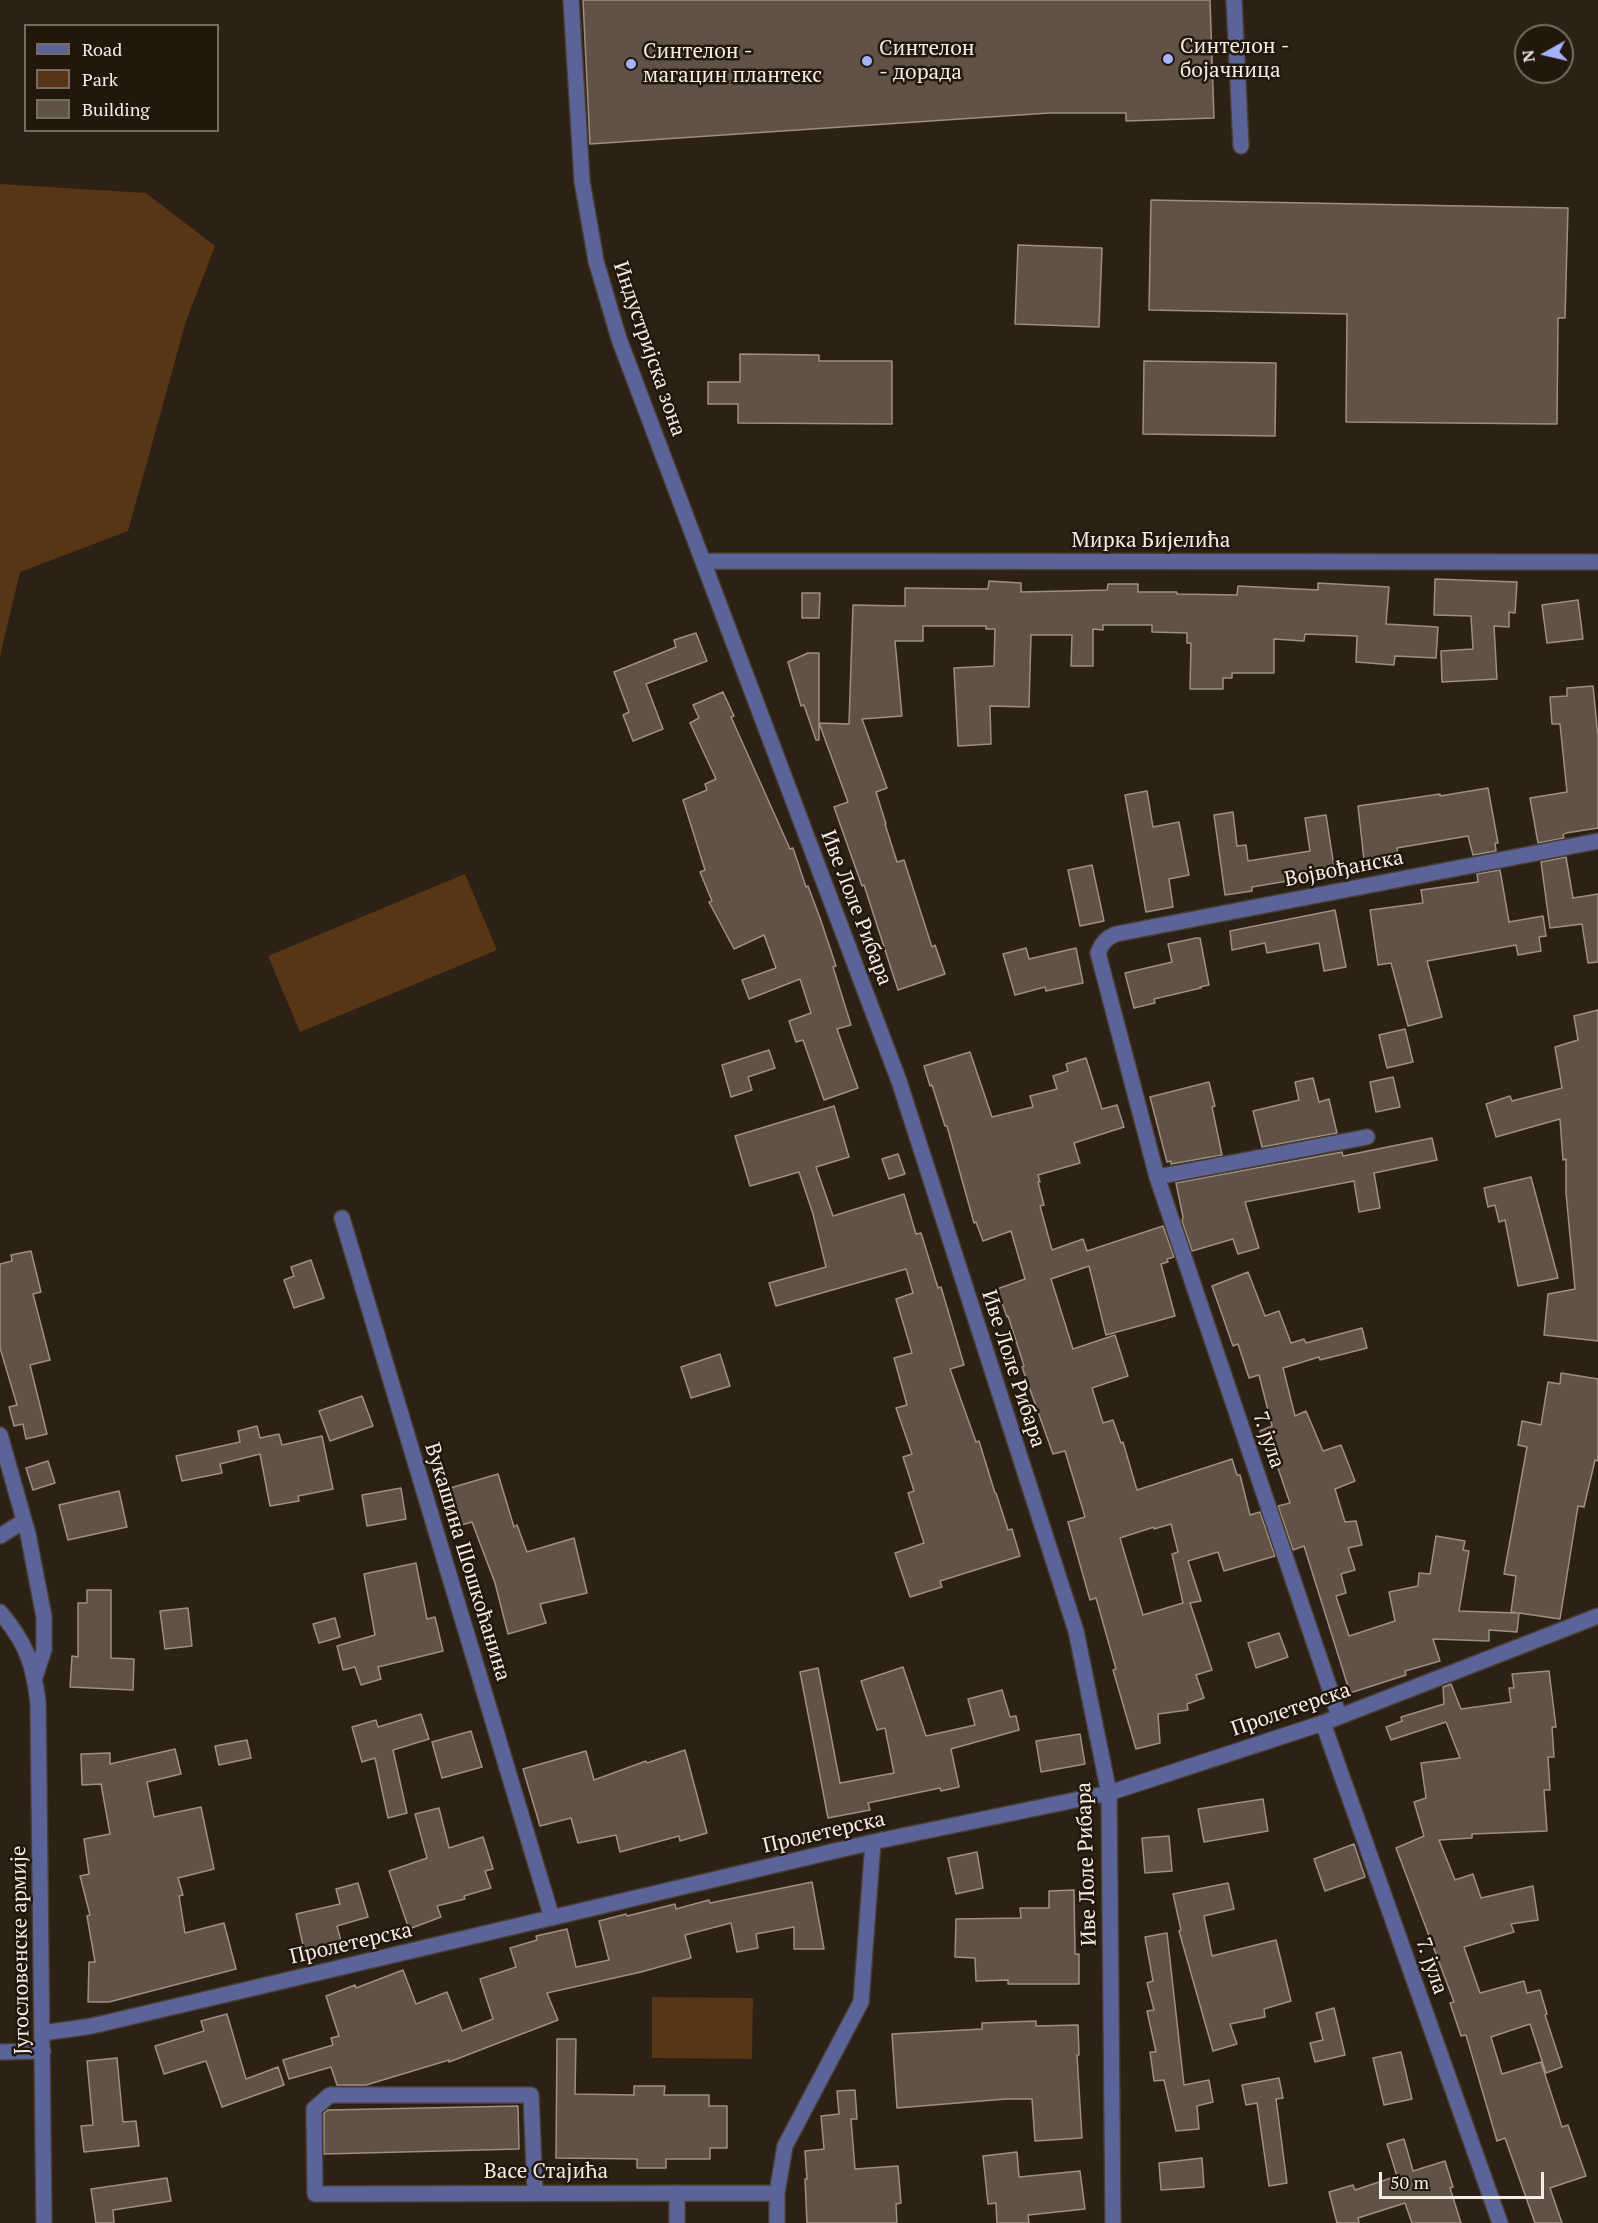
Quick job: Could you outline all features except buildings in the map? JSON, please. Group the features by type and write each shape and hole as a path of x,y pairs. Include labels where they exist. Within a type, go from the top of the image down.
{"street":[{"name":"Индустријска зона","path":"571,0 582,181 596,261 619,339 704,561"},
{"path":"1233,0 1241,146"},
{"name":"Мирка Бијелића","path":"704,561 1598,562"},
{"name":"Иве Лоле Рибара","path":"704,561 899,1081 1076,1631 1110,1793 1113,2223"},
{"name":"Војвођанска","path":"1101,944 1108,937 1116,934 1598,841"},
{"name":"7. јула","path":"1101,944 1098,953 1099,962 1157,1177 1339,1716"},
{"path":"1157,1177 1366,1137"},
{"name":"Вукашина Шошкоћанина","path":"342,1218 552,1918"},
{"name":"Југословенске армије","path":"0,1435 24,1521 44,1617 44,1650 35,1677"},
{"path":"0,1536 24,1521"},
{"name":"Југословенске армије","path":"0,1612 18,1633 28,1654 35,1677 38,1702 44,2223"},
{"name":"Пролетерска","path":"43,2033 92,2026 873,1842 1110,1793 1323,1723 1598,1616"},
{"name":"7. јула","path":"1323,1723 1500,2223"},
{"path":"777,2223 777,2193 785,2146 861,2002 873,1842"},
{"path":"0,2052 43,2051"},
{"name":"Васе Стајића","path":"535,2192 531,2095 330,2095 314,2109 315,2194 777,2193"},
{"path":"677,2193 677,2223"}],"green space":[{"path":"0,184 146,193 215,246 186,321 128,531 20,572 0,656"},
{"path":"465,874 497,950 300,1032 268,956"},
{"path":"652,1997 753,1998 752,2059 652,2058"}],"place":[{"name":"Синтелон - бојачница","path":"1168,59"},
{"name":"Синтелон - дорада","path":"867,61"},
{"name":"Синтелон - магацин плантекс","path":"631,64"}]}
